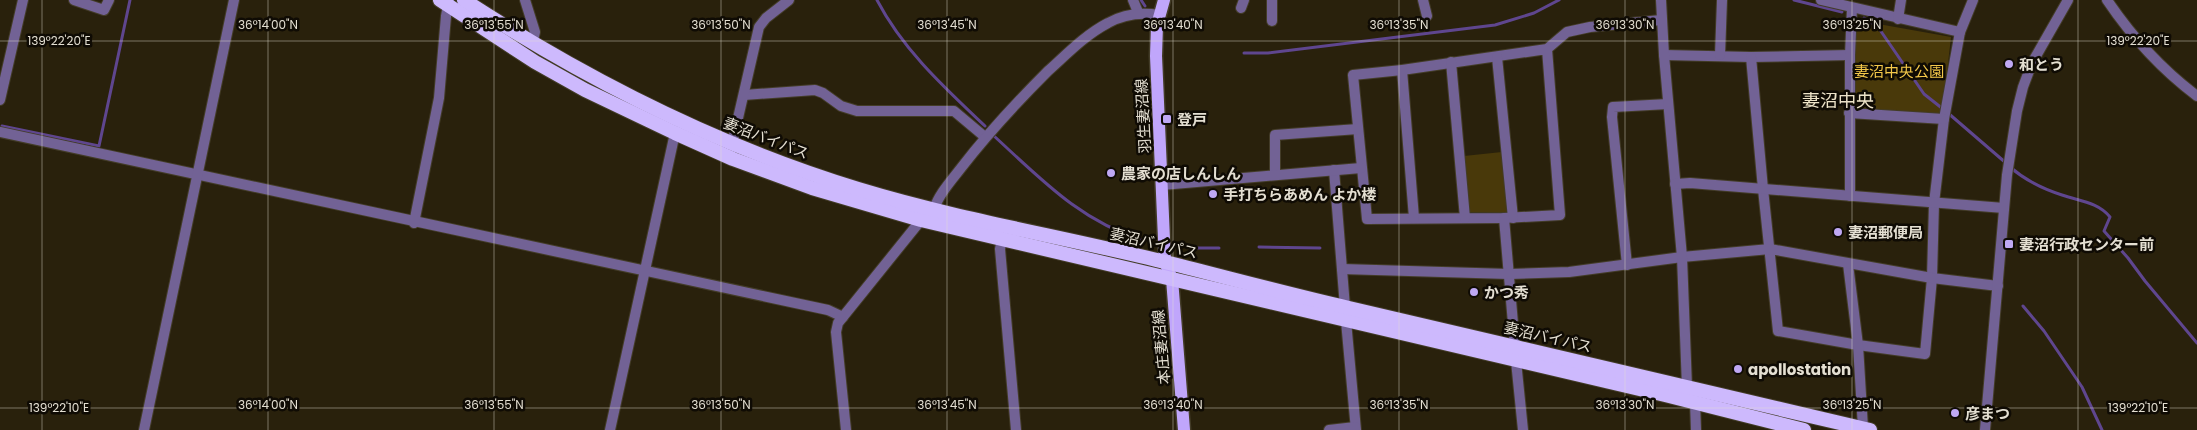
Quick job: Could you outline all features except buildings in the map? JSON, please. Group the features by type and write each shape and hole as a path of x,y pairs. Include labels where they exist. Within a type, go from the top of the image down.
{"highway":[{"name":"妻沼バイパス","path":"464,0 532,44 603,84 732,144 857,189 934,209 1165,262 1516,361 1695,402 1804,430"},
{"name":"妻沼バイパス","path":"446,2 535,62 585,90 733,159 812,188 921,220 1172,279 1516,346 1866,429"}],"main road":[{"name":"羽生妻沼線","path":"1164,0 1159,15 1156,56 1165,262"},
{"name":"本庄妻沼線","path":"1165,262 1172,279 1184,430"}],"street":[{"path":"0,100 23,0"},
{"path":"74,0 104,10 109,0"},
{"path":"144,430 234,0"},
{"path":"524,0 534,32 532,44"},
{"path":"732,144 759,27 766,18 789,0"},
{"path":"1133,0 1138,12"},
{"path":"1272,0 1272,21"},
{"path":"1423,0 1427,16"},
{"path":"1661,0 1661,20 1682,257 1687,386"},
{"path":"1720,55 1722,0"},
{"path":"1898,19 1901,0"},
{"path":"1752,57 1763,189 1778,330 1858,345 1925,354 1932,278 1934,203 1944,119 1960,32 1973,0"},
{"path":"1985,430 2004,208 2011,144 2022,87 2046,36 2068,0"},
{"path":"2107,0 2137,42 2176,80 2197,96"},
{"path":"1827,1 1960,32"},
{"path":"414,223 439,98 446,2"},
{"path":"1850,196 1849,113 1852,8"},
{"path":"934,209 939,197 984,137 1023,96 1083,40 1108,23 1138,12 1159,15"},
{"path":"1547,49 1560,216 1367,219 1353,75 1402,70 1547,49 1567,32 1590,27 1661,20"},
{"path":"1664,55 1752,57 1850,54"},
{"path":"1497,57 1509,218 1509,274 1516,346"},
{"path":"1451,62 1465,218"},
{"path":"1402,70 1414,218"},
{"path":"744,95 815,90 823,92 841,106 857,111 954,111 984,137"},
{"path":"1627,265 1612,116 1613,107 1668,104"},
{"path":"1849,113 1944,119"},
{"path":"1275,175 1275,135 1358,129"},
{"path":"0,132 414,223 828,310 843,317"},
{"path":"610,430 675,133"},
{"path":"1162,185 1361,168"},
{"path":"1329,430 1356,429 1334,170"},
{"path":"1675,184 1690,183 2004,208"},
{"path":"846,430 836,332 843,317 921,220"},
{"path":"1002,239 1000,249 1016,430"},
{"path":"1342,269 1509,274 1569,272 1682,257 1770,249 1932,278 1998,286"},
{"path":"1848,264 1866,429"},
{"path":"1516,361 1523,430"},
{"path":"1695,402 1696,430"}],"green space":[{"name":"妻沼中央公園","path":"1856,20 1951,37 1942,116 1853,110"},
{"path":"1502,152 1508,213 1468,212 1464,156"}],"waterway":[{"path":"2,126 99,146 130,0"},
{"path":"877,0 887,18 912,52 940,83 985,126"},
{"path":"1141,0 1145,6"},
{"path":"1244,53 1268,53 1495,25 1534,13 1559,0"},
{"path":"1794,0 1842,12"},
{"path":"1864,18 1878,27 1924,94 1943,109"},
{"path":"1948,113 2006,163"},
{"path":"994,136 1063,198 1081,211 1121,233 1144,241"},
{"path":"2010,167 2041,187 2094,205 2105,212 2110,217 2104,231 2197,343"},
{"path":"1259,247 1320,248"},
{"path":"1190,248 1219,248"},
{"path":"2023,306 2044,331 2082,387 2102,430"}],"place":[{"name":"和とう","path":"2009,64"},
{"name":"登戸","path":"1167,119"},
{"name":"農家の店しんしん","path":"1111,173"},
{"name":"手打ちらあめん よか楼","path":"1213,194"},
{"name":"妻沼郵便局","path":"1838,232"},
{"name":"妻沼行政センター前","path":"2009,244"},
{"name":"かつ秀","path":"1474,292"},
{"name":"apollostation","path":"1738,369"},
{"name":"彦まつ","path":"1955,413"}],"district":[{"name":"妻沼中央","path":"1838,100"}]}
